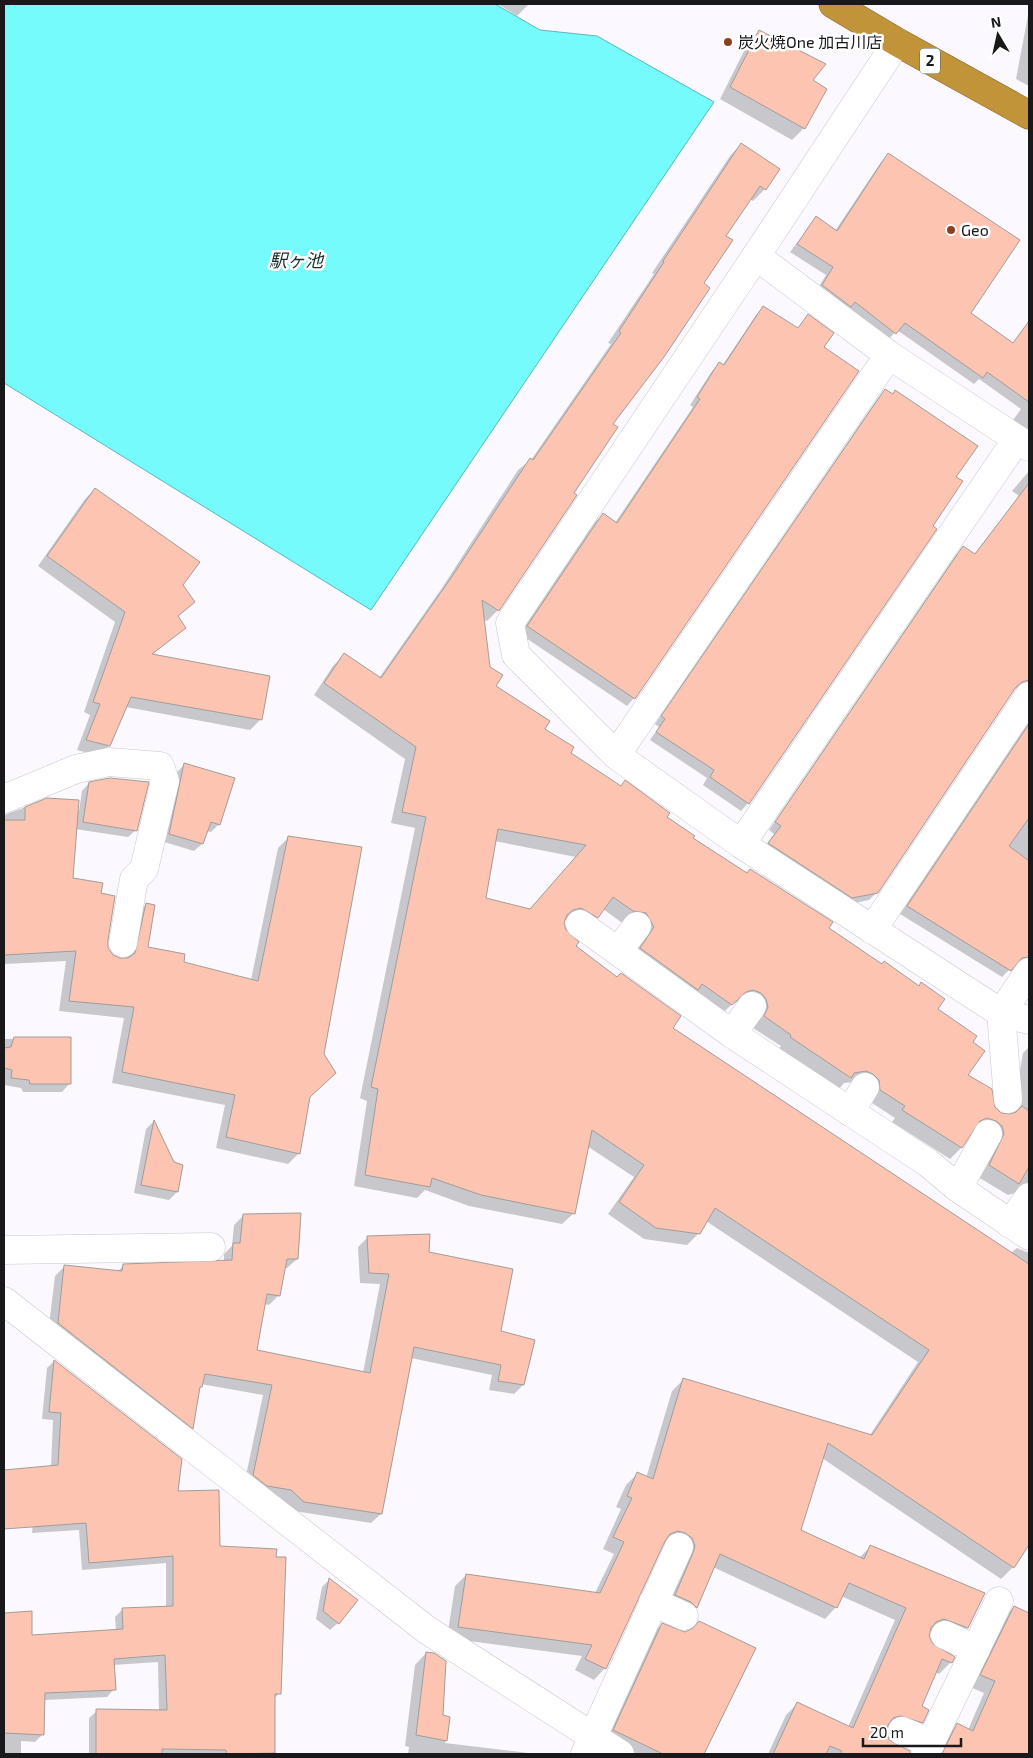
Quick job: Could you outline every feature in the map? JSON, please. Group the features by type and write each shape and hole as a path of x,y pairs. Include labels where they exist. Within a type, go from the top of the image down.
{"highway":[{"name":"2","path":"833,4 897,42 1029,115"}],"street":[{"path":"897,42 510,623 516,656 616,755 741,844 1001,1014 1029,1020"},
{"path":"741,844 1023,443 889,355 756,256"},
{"path":"616,755 889,355"},
{"path":"872,930 1029,696"},
{"path":"4,799 76,769 109,762 160,766 165,781 144,869 134,879 123,943"},
{"path":"580,924 732,1034 928,1162 958,1188 1020,1230 1029,1197"},
{"path":"618,951 637,926"},
{"path":"1008,1099 1001,1014 1029,972"},
{"path":"732,1034 752,1006"},
{"path":"850,1112 865,1088"},
{"path":"958,1188 988,1134"},
{"path":"4,1250 211,1247"},
{"path":"4,1301 427,1630 588,1745 620,1754"},
{"path":"588,1745 679,1547"},
{"path":"653,1602 684,1616"},
{"path":"902,1731 928,1749 999,1602"},
{"path":"945,1635 976,1649"}],"water":[{"name":"駅ヶ池","path":"4,4 495,4 540,30 597,36 714,102 371,610 4,383"}],"building":[{"path":"759,30 826,64 813,80 827,89 805,129 730,87"},
{"path":"741,143 780,169 766,190 760,186 726,236 733,240 704,283 710,288 664,357 613,424 618,427 574,493 577,495 499,611 482,600 490,667 503,675 496,686 550,721 545,729 574,747 571,753 621,786 625,780 670,813 667,817 695,836 693,838 747,873 750,869 833,922 829,928 882,964 884,961 919,986 921,982 945,999 938,1009 977,1036 973,1042 985,1051 968,1075 992,1089 995,1107 1001,1113 1010,1114 1016,1112 1022,1106 1029,1111 1029,1167 1019,1184 989,1165 1004,1134 1002,1126 996,1121 987,1118 980,1121 962,1148 902,1110 905,1106 880,1090 879,1080 873,1074 866,1071 854,1073 851,1078 790,1037 791,1035 764,1016 768,1007 766,999 761,993 753,990 746,992 732,1005 702,984 698,990 640,948 654,927 646,913 633,911 613,897 598,918 581,908 573,910 567,915 564,923 566,930 579,942 576,946 617,977 621,973 681,1016 673,1028 1029,1264 1029,1545 1014,1568 828,1443 801,1530 864,1559 870,1545 985,1593 968,1628 944,1619 936,1622 931,1628 929,1636 933,1644 955,1657 952,1663 942,1659 922,1706 929,1710 923,1723 900,1716 893,1718 888,1725 887,1733 889,1740 910,1751 910,1754 840,1754 842,1751 830,1746 826,1754 773,1754 797,1702 853,1728 906,1608 849,1583 837,1608 720,1554 697,1608 691,1602 675,1595 695,1546 692,1538 678,1531 670,1534 665,1541 606,1669 585,1659 592,1645 458,1627 466,1574 600,1593 624,1542 613,1537 632,1498 627,1496 637,1472 653,1479 683,1378 872,1435 929,1350 715,1208 700,1234 656,1228 619,1202 644,1165 592,1130 575,1214 481,1195 432,1178 430,1187 365,1175 378,1089 371,1087 426,817 402,812 416,747 324,683 344,653 381,678 453,575 530,458 533,460 621,333 619,331","holes":["498,829 586,845 530,909 486,898"]},
{"path":"888,153 1020,240 971,313 1013,343 1029,321 1029,402 987,372 983,378 905,323 896,334 855,302 851,307 822,285 833,267 797,244 816,216 837,231"},
{"path":"763,306 798,328 808,314 834,333 824,347 859,371 635,699 527,626 603,513 617,523 700,399 697,397 719,362 724,365"},
{"path":"885,389 893,394 895,390 978,446 956,477 963,481 933,526 937,529 749,804 710,777 714,770 656,732 665,719 661,716"},
{"path":"1029,483 1029,680 1022,682 1016,687 878,893 852,898 768,843 781,826 775,822 963,546 975,554"},
{"path":"95,488 200,562 183,585 195,602 178,616 186,628 152,654 270,676 262,720 131,697 110,746 86,740 100,704 93,702 125,612 47,556"},
{"path":"1029,724 1029,818 1009,846 1029,861 1029,957 1022,958 1011,971 907,906"},
{"path":"184,763 235,778 220,825 211,822 203,844 169,834"},
{"path":"110,778 149,782 137,831 83,822 89,782"},
{"path":"47,798 79,800 73,878 103,883 101,893 115,896 108,940 108,948 113,955 120,958 128,958 135,953 146,903 155,905 148,947 185,954 184,962 258,981 288,836 362,847 324,1054 336,1073 310,1097 300,1154 226,1137 235,1095 122,1072 134,1007 69,1001 76,951 4,955 4,820 25,820 25,807"},
{"path":"14,1037 71,1037 71,1084 30,1084 29,1080 11,1078 12,1070 4,1068 4,1048 11,1047"},
{"path":"154,1120 174,1162 183,1165 178,1192 141,1185"},
{"path":"301,1213 298,1259 287,1259 280,1296 267,1294 257,1350 370,1373 389,1274 369,1273 367,1236 430,1234 429,1252 513,1269 501,1331 535,1340 524,1385 498,1381 501,1365 414,1347 382,1514 304,1502 291,1490 267,1486 253,1475 272,1385 205,1374 202,1387 200,1387 193,1429 58,1323 64,1265 122,1271 123,1264 232,1260 233,1243 240,1243 243,1214"},
{"path":"54,1360 182,1459 178,1491 219,1490 220,1546 277,1549 276,1557 286,1557 281,1694 275,1694 275,1753 226,1754 226,1750 162,1749 162,1754 96,1754 96,1709 167,1710 165,1655 114,1659 116,1690 45,1693 44,1735 4,1733 4,1613 32,1611 32,1635 123,1629 122,1608 173,1606 173,1556 89,1563 86,1523 4,1529 4,1470 58,1465 61,1413 49,1412"},
{"path":"329,1578 358,1600 339,1624 323,1611"},
{"path":"1014,1606 1029,1613 1029,1754 942,1754 957,1723 973,1731 995,1681 980,1675"},
{"path":"699,1621 756,1648 704,1754 663,1754 613,1730 662,1623 685,1632 693,1628"},
{"path":"426,1652 434,1653 446,1661 443,1715 450,1717 447,1741 416,1735"}],"place":[{"name":"炭火焼One 加古川店","path":"728,42"},
{"name":"Geo","path":"951,230"}]}
